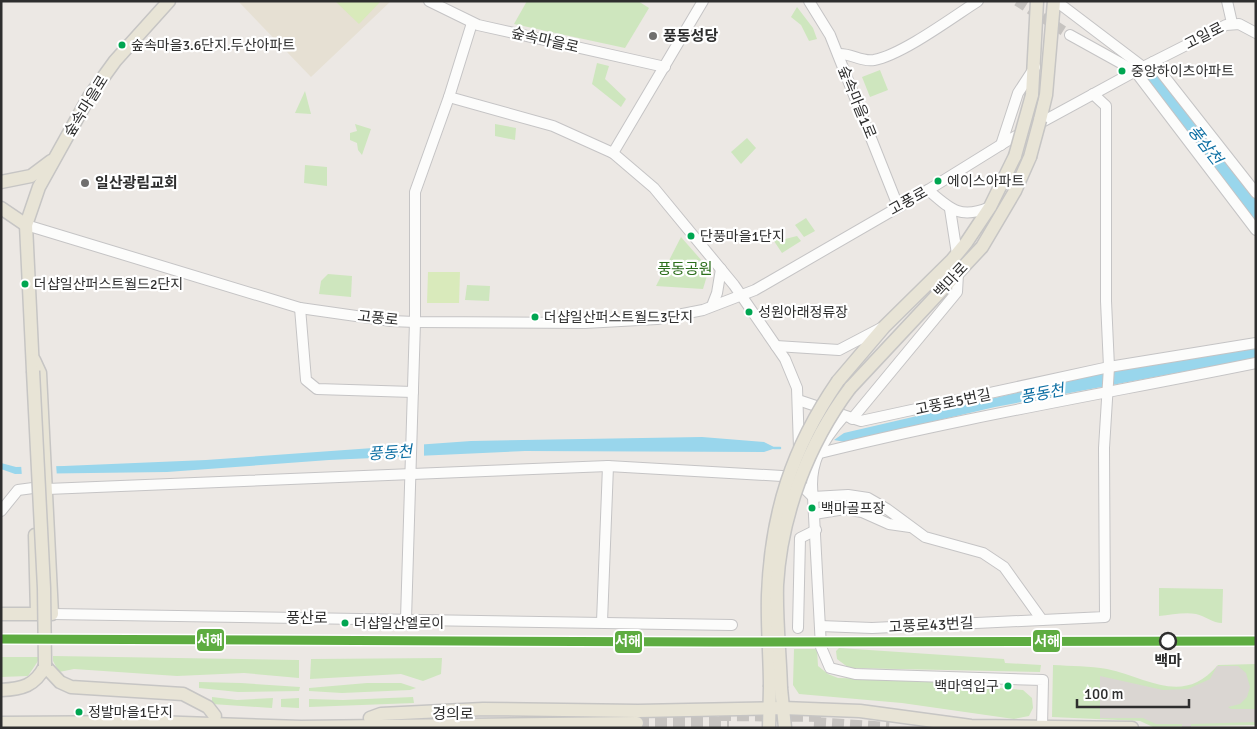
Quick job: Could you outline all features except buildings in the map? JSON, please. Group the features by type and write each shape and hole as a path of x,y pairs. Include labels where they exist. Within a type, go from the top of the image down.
{"main road":[{"name":"숲속마을로","path":"45,666 44,579 26,225 39,187 89,97 115,61 169,1"},
{"path":"1035,66 1037,1"},
{"name":"백마로","path":"776,688 778,585 786,530 796,491 813,449 835,408 850,388 982,247 1015,191 1030,156 1046,95 1055,1"},
{"name":"백마로","path":"776,688 768,596 774,527 793,460 808,428 838,380 884,327 957,254 990,207 1015,156 1032,95 1035,66"},
{"path":"1,182 31,176 54,159"},
{"path":"1,208 26,225"},
{"path":"32,356 28,370 38,457 46,486 52,614"},
{"path":"37,613 33,486 38,457"},
{"name":"풍산로","path":"1,614 52,614"},
{"path":"1,690 22,689 34,683 45,666 60,682 71,687 183,694 208,708 215,716"},
{"path":"776,688 783,708 785,728"},
{"path":"769,728 769,708 776,688"},
{"path":"374,723 380,714 483,709 647,710 783,708 860,711 971,726 1132,728"},
{"name":"경의로","path":"1,717 215,716 287,724"},
{"name":"경의로","path":"1,723 153,725 636,719"}],"street":[{"name":"숲속마을로","path":"429,1 472,24 665,67"},
{"path":"613,153 703,1"},
{"path":"838,54 849,53 864,61 877,59 912,43 978,1"},
{"path":"1055,1 1139,69 1256,230"},
{"path":"1227,1 1232,23"},
{"name":"숲속마을1로","path":"812,2 838,54 898,206"},
{"name":"고일로","path":"1154,62 1232,23 1245,26 1256,33"},
{"path":"406,619 415,322 415,192 449,97 472,24"},
{"path":"1070,35 1139,69"},
{"path":"1154,62 1256,194"},
{"name":"고풍로","path":"26,225 300,308 392,321 415,322 592,322 657,319 712,306 755,290 928,190 1001,145 1154,62"},
{"path":"1001,145 1018,93 1035,66"},
{"path":"1094,94 1106,106 1106,301 1109,369 1107,388"},
{"path":"449,97 554,126 613,153 654,188 721,269 785,359 796,388 798,400 800,453 792,470"},
{"path":"928,190 950,209 970,214 990,207"},
{"path":"950,209 957,254"},
{"path":"712,306 717,293 721,269"},
{"path":"958,274 957,292 848,418 827,435 818,454 811,481 816,530 822,647 826,662 830,668 842,672 1043,680 1042,727"},
{"path":"300,308 306,380 317,389 413,392"},
{"path":"776,346 839,350 884,327"},
{"name":"고풍로5번길","path":"798,400 861,421 1109,369 1256,343"},
{"name":"고풍로5번길","path":"800,453 808,456 936,425 1107,388 1256,363"},
{"name":"고풍로43번길","path":"820,626 872,628 1104,617 1107,388"},
{"path":"602,622 608,466"},
{"path":"46,486 411,471 608,466 782,476"},
{"path":"800,483 795,488 786,487 782,482 782,476 786,471 792,470 799,475 800,483 812,497"},
{"path":"2,510 18,490 33,486"},
{"path":"812,497 848,495 868,498 934,541 983,553 1004,567 1042,620"},
{"path":"814,514 845,509 862,512 889,524 910,527"},
{"path":"798,628 800,538 816,530"},
{"name":"풍산로","path":"52,614 732,625"}],"shaded area":[{"path":"238,1 391,1 311,77"},
{"path":"1217,666 1238,666 1246,673 1250,687 1247,697 1240,704 1228,707 1231,709 1256,709 1256,722 1191,724 1191,728 1182,728 1182,724 1156,724 1143,718 1100,718 1100,676 1163,690 1188,689 1210,679"}],"green space":[{"path":"335,1 381,1 359,24"},
{"path":"527,1 638,1 649,8 625,48 514,24"},
{"path":"797,7 813,28 817,39 809,41 801,25 791,17"},
{"path":"597,63 609,66 605,79 626,99 621,107 592,84"},
{"path":"880,70 888,90 870,97 862,77"},
{"path":"305,91 311,114 295,113"},
{"path":"355,124 371,129 362,155 358,150 357,143 350,140 350,133 357,131"},
{"path":"495,124 516,128 515,140 495,136"},
{"path":"747,138 756,148 741,164 731,152"},
{"path":"305,165 327,167 327,186 304,183"},
{"path":"806,218 815,231 804,237 795,225"},
{"path":"779,236 785,239 797,236 801,241 782,253 772,238"},
{"name":"풍동공원","path":"681,237 709,269 703,289 656,286"},
{"path":"428,272 460,272 459,303 427,303"},
{"path":"328,274 352,276 351,297 319,294 321,281"},
{"path":"467,285 490,286 489,301 465,300"},
{"path":"1159,588 1223,589 1222,623 1191,613 1159,616"},
{"path":"839,648 1004,659 1005,663 1041,665 1040,672 849,668 837,659 836,651"},
{"path":"794,649 817,649 818,666 828,674 838,678 959,681 986,687 1023,690 1032,698 1033,708 1029,716 1014,719 902,703 799,694 793,685"},
{"path":"53,656 299,660 299,678 244,673 177,676 74,669 59,672 53,661"},
{"path":"1,657 38,657 38,661 28,676 1,677"},
{"path":"442,658 441,674 423,681 401,674 310,679 311,659"},
{"path":"1256,664 1256,725 1153,727 1140,721 1052,717 1053,665 1107,669 1165,686 1179,687 1192,684 1205,677 1218,665"},
{"path":"199,682 300,687 299,691 238,692 199,688"},
{"path":"367,683 401,683 416,688 410,690 342,693 309,691 309,688"},
{"path":"212,697 237,700 273,698 272,708 212,704"},
{"path":"413,697 414,703 309,707 309,699 343,700"},
{"path":"299,698 299,708 281,707 281,699"}],"water":[{"name":"풍삼천","path":"1152,70 1159,74 1256,199 1256,224 1141,78"},
{"path":"1256,347 1256,358 995,407 845,442 834,440 844,433 1084,377"},
{"path":"702,437 764,442 776,448 764,452 525,451 329,460 167,472 15,474 1,469 1,463 16,467 206,460 471,441"}],"pier":[{"path":"424,442 424,458 400,460 401,443"},
{"path":"21,464 56,464 57,477 22,477"}],"waterway":[{"name":"풍동천","path":"774,448 780,448"}],"tunnel":[{"path":"1017,1 1070,35"},
{"path":"719,715 826,716"},
{"path":"637,723 729,723"},
{"path":"814,723 889,728"}],"transit line":[{"name":"서해","path":"1,639 713,642 1256,641"}],"place":[{"name":"풍동성당","path":"653,36"},
{"name":"숲속마을3.6단지.두산아파트","path":"122,45"},
{"name":"중앙하이츠아파트","path":"1122,71"},
{"name":"에이스아파트","path":"938,181"},
{"name":"일산광림교회","path":"85,183"},
{"name":"단풍마을1단지","path":"691,236"},
{"name":"더샵일산퍼스트월드2단지","path":"25,284"},
{"name":"성원아래정류장","path":"749,312"},
{"name":"더샵일산퍼스트월드3단지","path":"535,317"},
{"name":"백마골프장","path":"812,508"},
{"name":"더샵일산엘로이","path":"345,623"},
{"name":"백마","path":"1168,641"},
{"name":"백마역입구","path":"1008,686"},
{"name":"정발마을1단지","path":"79,712"}]}
